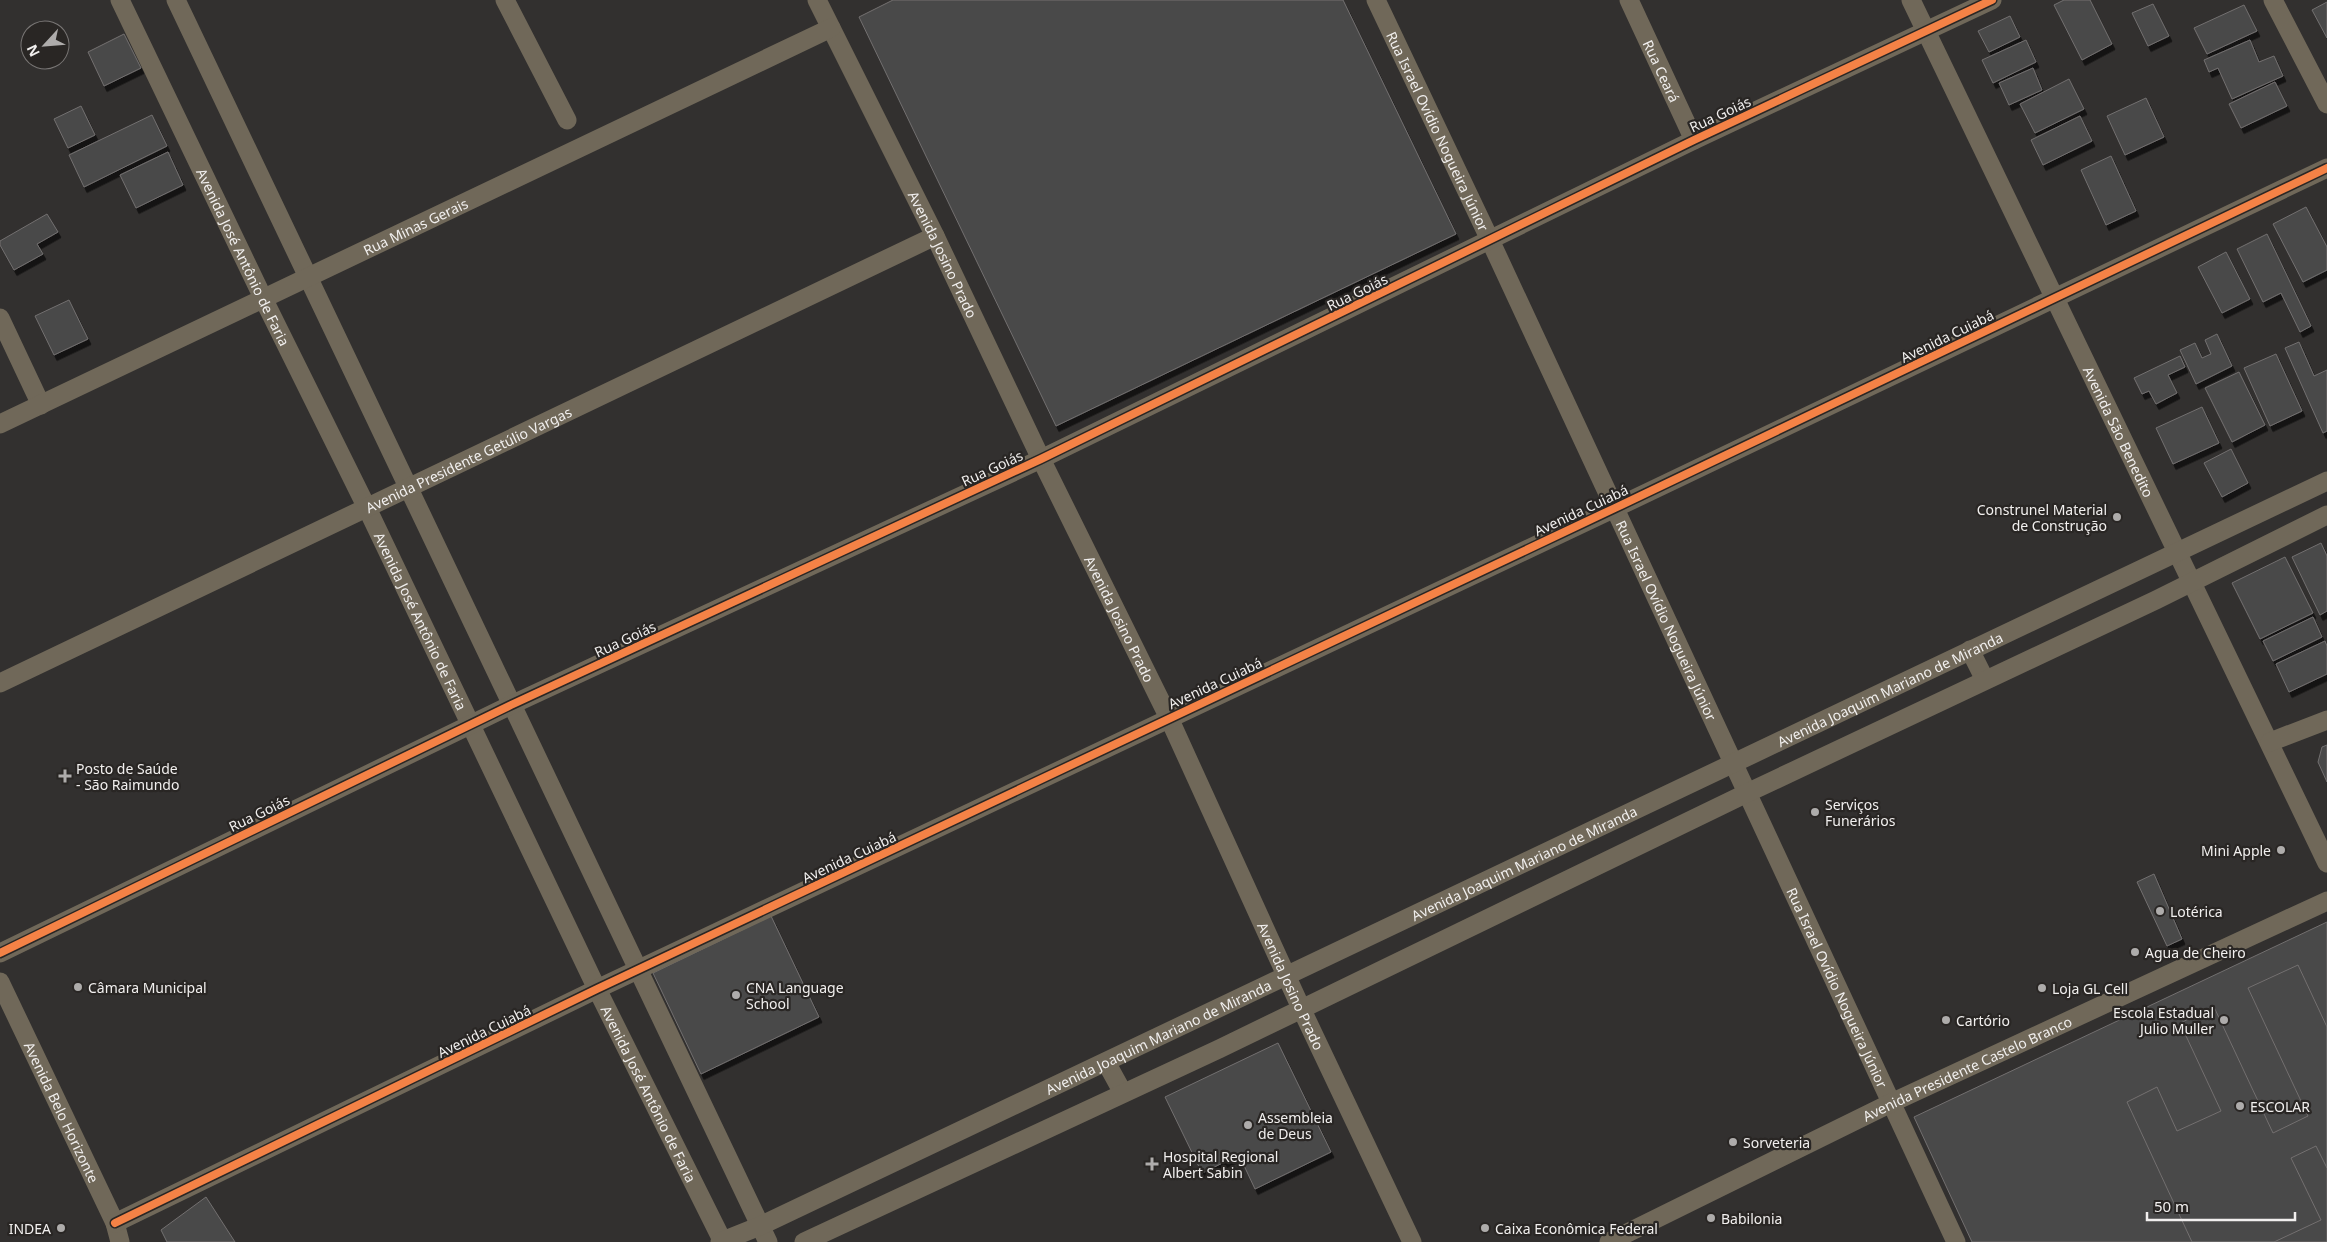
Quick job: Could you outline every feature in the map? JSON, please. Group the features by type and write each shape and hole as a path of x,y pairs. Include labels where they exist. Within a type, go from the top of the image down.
{"street":[{"name":"Avenida José Antônio de Faria","path":"120,0 264,300 367,508 597,989 722,1242"},
{"path":"176,0 764,1234"},
{"path":"505,0 568,120"},
{"name":"Avenida Josino Prado","path":"817,0 935,236 1041,459 1169,718 1412,1242"},
{"name":"Rua Israel Ovídio Nogueira Júnior","path":"1376,0 1490,240 1956,1242"},
{"name":"Rua Ceará","path":"1629,0 1694,140"},
{"name":"Avenida São Benedito","path":"1911,0 2053,299 2270,742 2327,863"},
{"name":"Rua Goiás","path":"0,953 470,725 1041,459 1694,140 1992,0"},
{"path":"2273,0 2327,104"},
{"name":"Rua Minas Gerais","path":"0,424 264,300 831,28"},
{"name":"Avenida Cuiabá","path":"115,1223 597,989 1615,508 2327,168"},
{"name":"Avenida Presidente Getúlio Vargas","path":"0,684 935,236"},
{"path":"0,318 41,405"},
{"name":"Avenida Joaquim Mariano de Miranda","path":"722,1242 764,1234 1106,1062 2327,481"},
{"path":"804,1242 1302,1008 1747,792 2192,582 2327,515"},
{"path":"1970,650 1985,680"},
{"path":"2270,742 2327,720"},
{"name":"Avenida Presidente Castelo Branco","path":"1609,1242 1891,1103 2327,901"},
{"name":"Avenida Belo Horizonte","path":"0,982 115,1223 120,1242"},
{"path":"1106,1062 1123,1093"}],"building":[{"path":"893,0 1343,0 1456,234 1056,426 859,17"},
{"path":"2064,0 2090,0 2112,44 2082,60 2054,5"},
{"path":"2327,2 2327,38 2312,10"},
{"path":"2153,4 2169,36 2148,46 2132,13"},
{"path":"2244,5 2257,31 2207,54 2194,28"},
{"path":"2010,16 2020,37 1989,52 1978,31"},
{"path":"124,34 141,68 104,86 88,52"},
{"path":"2026,40 2036,62 1993,83 1982,60"},
{"path":"2250,40 2259,62 2274,56 2283,76 2232,99 2218,68 2209,72 2204,60"},
{"path":"2033,68 2042,90 2009,105 1999,83"},
{"path":"2069,79 2084,109 2035,133 2020,104"},
{"path":"2275,82 2287,106 2241,128 2229,104"},
{"path":"2146,98 2164,137 2125,155 2107,116"},
{"path":"81,106 95,135 68,148 54,119"},
{"path":"152,115 167,146 84,187 69,155"},
{"path":"2080,116 2092,141 2043,165 2031,140"},
{"path":"168,152 183,185 136,208 120,175"},
{"path":"2111,156 2136,211 2106,225 2081,170"},
{"path":"2306,207 2327,247 2327,270 2303,282 2273,224"},
{"path":"47,214 58,232 37,244 43,254 14,270 0,245 0,241"},
{"path":"2267,234 2311,326 2300,332 2281,293 2263,302 2237,249"},
{"path":"2226,252 2250,299 2222,313 2198,267"},
{"path":"69,300 88,339 54,355 35,316"},
{"path":"2217,334 2232,366 2196,384 2180,350 2195,343 2202,358 2211,354 2205,340"},
{"path":"2299,342 2314,376 2327,370 2327,431 2323,433 2285,348"},
{"path":"2276,354 2302,411 2270,426 2244,368"},
{"path":"2180,356 2185,367 2168,375 2177,393 2156,404 2149,391 2142,394 2134,378"},
{"path":"2239,372 2265,425 2232,442 2205,388"},
{"path":"2202,407 2219,443 2173,464 2156,428"},
{"path":"2231,449 2248,483 2222,497 2204,463"},
{"path":"2321,543 2327,556 2327,611 2320,615 2292,557"},
{"path":"2285,557 2313,613 2260,639 2232,583"},
{"path":"2313,617 2322,637 2273,661 2263,641"},
{"path":"2325,641 2327,646 2327,674 2289,692 2276,664"},
{"path":"2327,745 2327,782 2318,762 2322,747"},
{"name":"Lotérica","path":"2154,874 2182,939 2167,946 2137,882"},
{"name":"CNA Language School","path":"771,916 819,1017 701,1074 653,973"},
{"name":"Escola Estadual Julio Muller","path":"2327,922 2327,1242 1972,1242 1914,1117"},
{"name":"ESCOLAR","path":"2298,965 2327,1027 2327,1168 2316,1146 2291,1158 2321,1220 2274,1242 2192,1242 2127,1102 2157,1087 2177,1131 2221,1111 2180,1023 2214,1007 2273,1133 2308,1116 2248,988"},
{"name":"Assembleia de Deus","path":"1278,1043 1331,1152 1255,1189 1239,1155 1202,1173 1165,1097"},
{"path":"206,1197 235,1242 167,1242 161,1230"}],"cycle path":[{"path":"0,953 511,705 1041,459 1694,140 1992,0"},
{"path":"115,1223 597,989 1615,508 2327,168"}],"place":[{"name":"Construnel Material de Construção","path":"2117,517"},
{"name":"Posto de Saúde - São Raimundo","path":"65,776"},
{"name":"Serviços Funerários","path":"1815,812"},
{"name":"Mini Apple","path":"2281,850"},
{"name":"Lotérica","path":"2160,911"},
{"name":"Agua de Cheiro","path":"2135,952"},
{"name":"Câmara Municipal","path":"78,987"},
{"name":"Loja GL Cell","path":"2042,988"},
{"name":"CNA Language School","path":"736,995"},
{"name":"Cartório","path":"1946,1020"},
{"name":"Escola Estadual Julio Muller","path":"2224,1020"},
{"name":"ESCOLAR","path":"2240,1106"},
{"name":"Assembleia de Deus","path":"1248,1125"},
{"name":"Sorveteria","path":"1733,1142"},
{"name":"Hospital Regional Albert Sabin","path":"1152,1164"},
{"name":"Babilonia","path":"1711,1218"},
{"name":"INDEA","path":"61,1228"},
{"name":"Caixa Econômica Federal","path":"1485,1228"}]}
